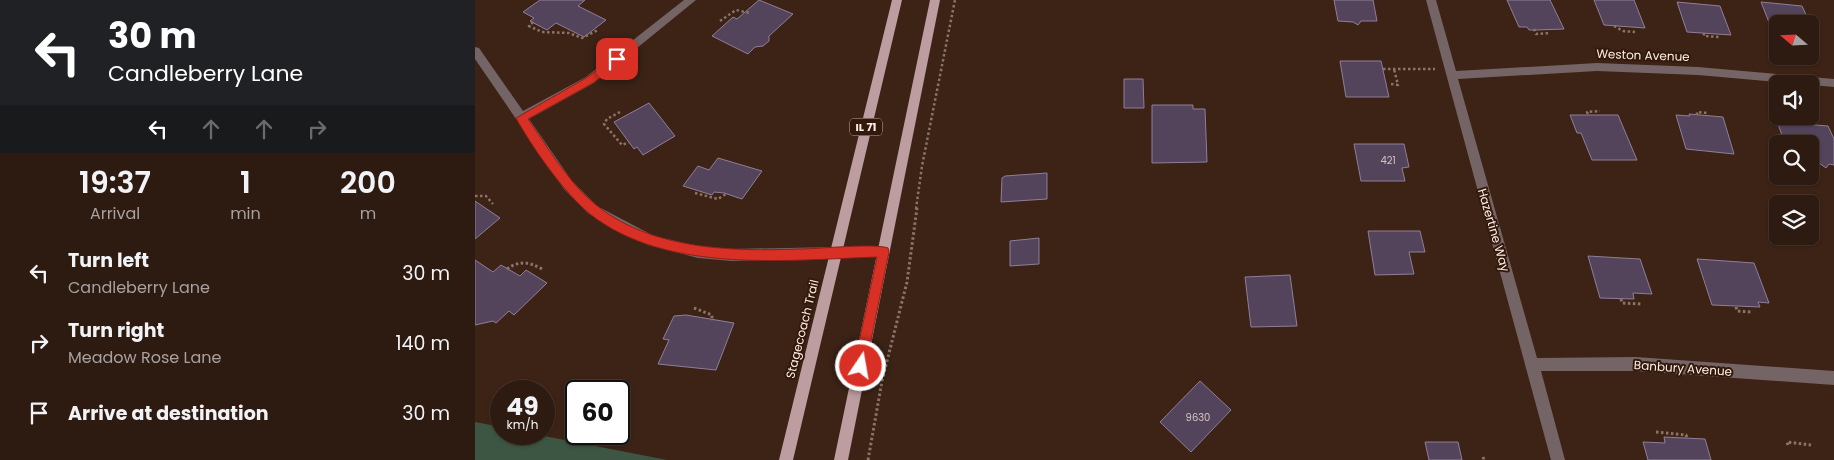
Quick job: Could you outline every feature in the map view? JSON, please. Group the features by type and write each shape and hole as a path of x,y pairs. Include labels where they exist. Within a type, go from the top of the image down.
{"main road":[{"name":"Stagecoach Trail","path":"786,460 897,0"},
{"path":"841,460 935,0"}],"street":[{"path":"521,118 590,80 691,0"},
{"name":"Hazertine Way","path":"1431,0 1558,460"},
{"path":"475,51 568,185 593,210 652,241 698,252 732,255 883,252"},
{"name":"Weston Avenue","path":"1451,72 1597,67 1698,71 1834,82"},
{"name":"Banbury Avenue","path":"1533,365 1636,364 1834,378"}],"path":[{"path":"867,460 882,381 907,282 922,166 955,0"},
{"path":"721,21 736,10 750,13"},
{"path":"533,22 529,26 537,31 548,34 565,32 577,38 588,38 598,30"},
{"path":"1614,26 1623,31 1635,32"},
{"path":"1534,29 1536,34 1550,33"},
{"path":"1704,33 1705,36 1720,37"},
{"path":"1383,69 1451,72"},
{"path":"1391,84 1398,85 1394,69"},
{"path":"1588,114 1587,112 1601,111"},
{"path":"620,112 607,119 605,124 618,143 622,145 629,142"},
{"path":"1697,115 1697,112 1708,113"},
{"path":"695,193 718,199 726,194"},
{"path":"475,196 486,196 493,204"},
{"path":"507,269 515,262 523,260 543,269"},
{"path":"1621,299 1622,303 1642,304"},
{"path":"1736,307 1737,311 1752,312"},
{"path":"694,308 709,312 712,315 712,321"},
{"path":"1656,432 1686,435 1687,438"},
{"path":"1788,445 1787,442 1811,445"}],"green space":[{"path":"475,422 490,425 490,445 555,445 555,438 565,440 565,445 590,445 667,460 475,460"}],"building":[{"path":"540,0 585,0 578,6 606,20 584,37 556,23 547,30 530,21 534,18 523,12"},
{"path":"759,0 793,14 769,36 769,41 763,46 755,47 748,54 712,36 733,17 737,19"},
{"path":"1334,0 1373,0 1377,21 1361,21 1358,25 1353,22 1338,21"},
{"path":"1507,0 1550,0 1564,29 1529,30 1527,27 1519,27"},
{"path":"1594,0 1634,0 1645,28 1604,25"},
{"path":"1677,2 1720,6 1731,35 1687,32"},
{"path":"1761,2 1802,6 1806,15 1769,15 1769,22"},
{"path":"1340,61 1381,61 1389,97 1346,97"},
{"path":"1124,79 1143,79 1144,108 1124,108"},
{"path":"649,103 675,136 643,155 637,147 634,149 614,122"},
{"path":"1152,105 1193,105 1193,109 1205,109 1207,162 1152,163"},
{"path":"1689,114 1723,117 1734,154 1686,149 1676,115 1690,116"},
{"path":"1570,115 1618,115 1637,160 1592,160 1581,133 1577,133"},
{"path":"1778,125 1828,126 1834,139 1834,165 1829,164 1826,168 1819,163 1819,135 1782,135"},
{"path":"1354,144 1404,144 1409,167 1402,168 1405,181 1361,181"},
{"path":"718,158 762,171 742,199 724,193 714,192 712,195 683,186 698,166 709,170"},
{"path":"1047,173 1047,199 1001,202 1002,178 1005,176"},
{"path":"475,201 500,218 475,239"},
{"path":"1368,231 1420,231 1425,252 1409,252 1414,274 1375,275"},
{"path":"1039,238 1039,264 1010,266 1010,241"},
{"path":"1588,256 1640,259 1652,294 1633,293 1634,299 1600,298"},
{"path":"1697,259 1754,263 1769,303 1758,302 1760,307 1712,305"},
{"path":"475,260 493,272 501,265 520,276 526,270 547,283 514,315 509,311 496,323 493,321 475,325"},
{"path":"1290,275 1297,326 1251,327 1245,277"},
{"path":"686,315 734,323 716,370 658,364 669,340 663,339 674,316"},
{"path":"1200,381 1231,410 1191,452 1160,422"},
{"path":"1664,437 1705,439 1711,460 1648,460 1643,442 1665,443"},
{"path":"1425,442 1458,442 1462,460 1429,460"}],"route":[{"path":"617,59 590,80 521,118 568,185 593,210 609,220 652,241 698,252 732,255 771,255 883,252 861,366"}]}
